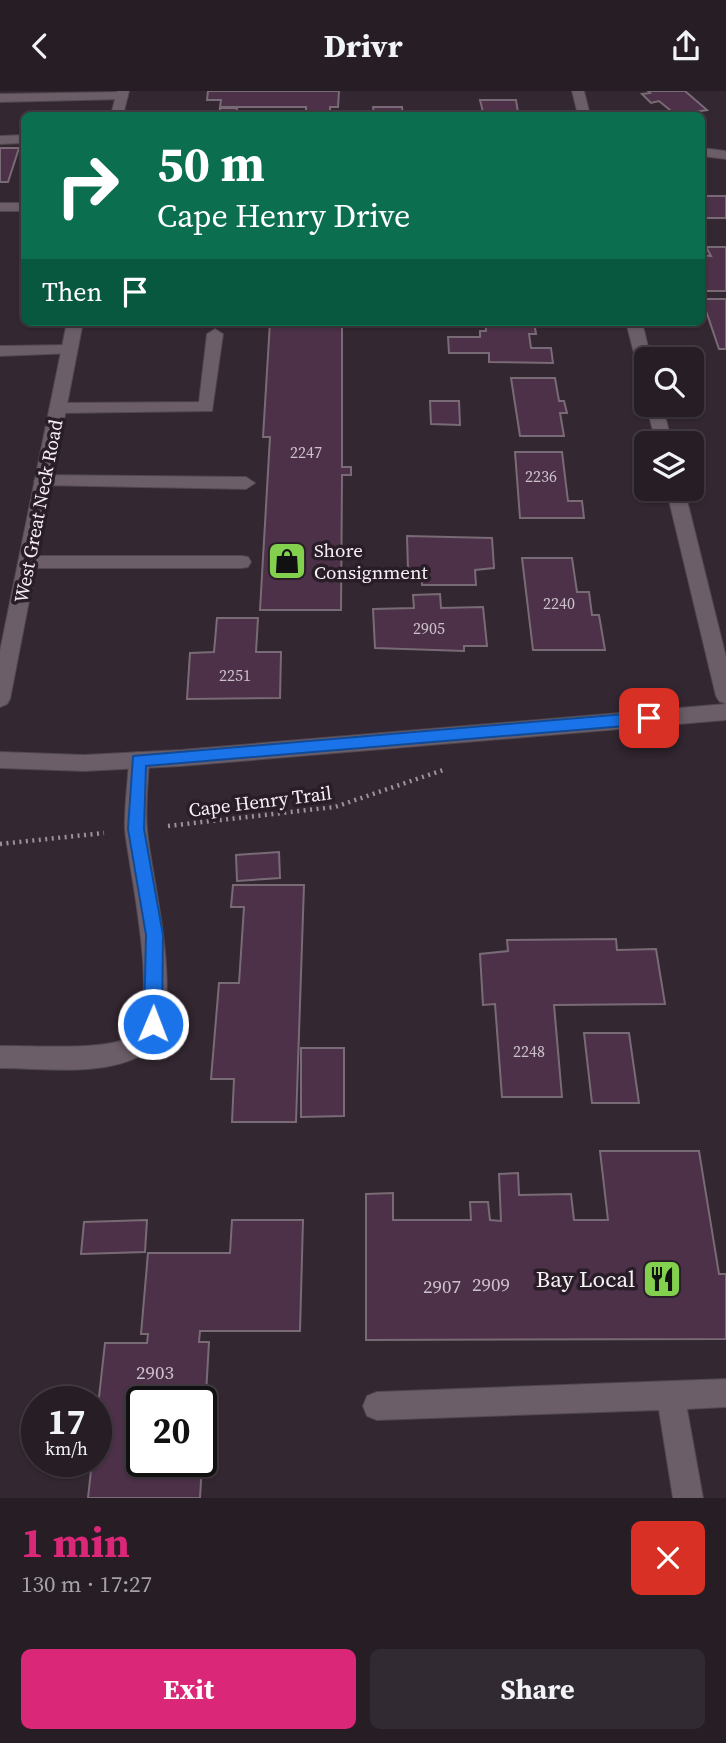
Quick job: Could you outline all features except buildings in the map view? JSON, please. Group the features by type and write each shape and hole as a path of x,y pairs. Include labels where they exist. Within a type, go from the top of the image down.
{"street":[{"path":"578,91 583,112"},
{"path":"0,98 122,93 118,112"},
{"path":"0,139 21,139"},
{"path":"705,152 726,155"},
{"path":"0,207 21,207"},
{"name":"West Great Neck Road","path":"0,699 74,326"},
{"path":"635,326 640,347"},
{"path":"58,408 206,407 215,334"},
{"path":"0,351 69,351"},
{"path":"43,481 246,483"},
{"path":"678,501 726,696"},
{"path":"27,562 242,562"},
{"path":"0,760 84,763 139,760 726,712"},
{"path":"0,1057 104,1056 137,1045 153,1024 154,935 136,829 139,760"},
{"path":"377,1406 726,1393"},
{"path":"671,1396 688,1498"}],"path":[{"name":"Cape Henry Trail","path":"0,844 335,807 453,767"}],"place":[{"name":"Shore Consignment","path":"287,561"},
{"name":"Bay Local","path":"662,1279"}],"route":[{"path":"153,1024 154,935 136,829 139,760 649,718"}]}
